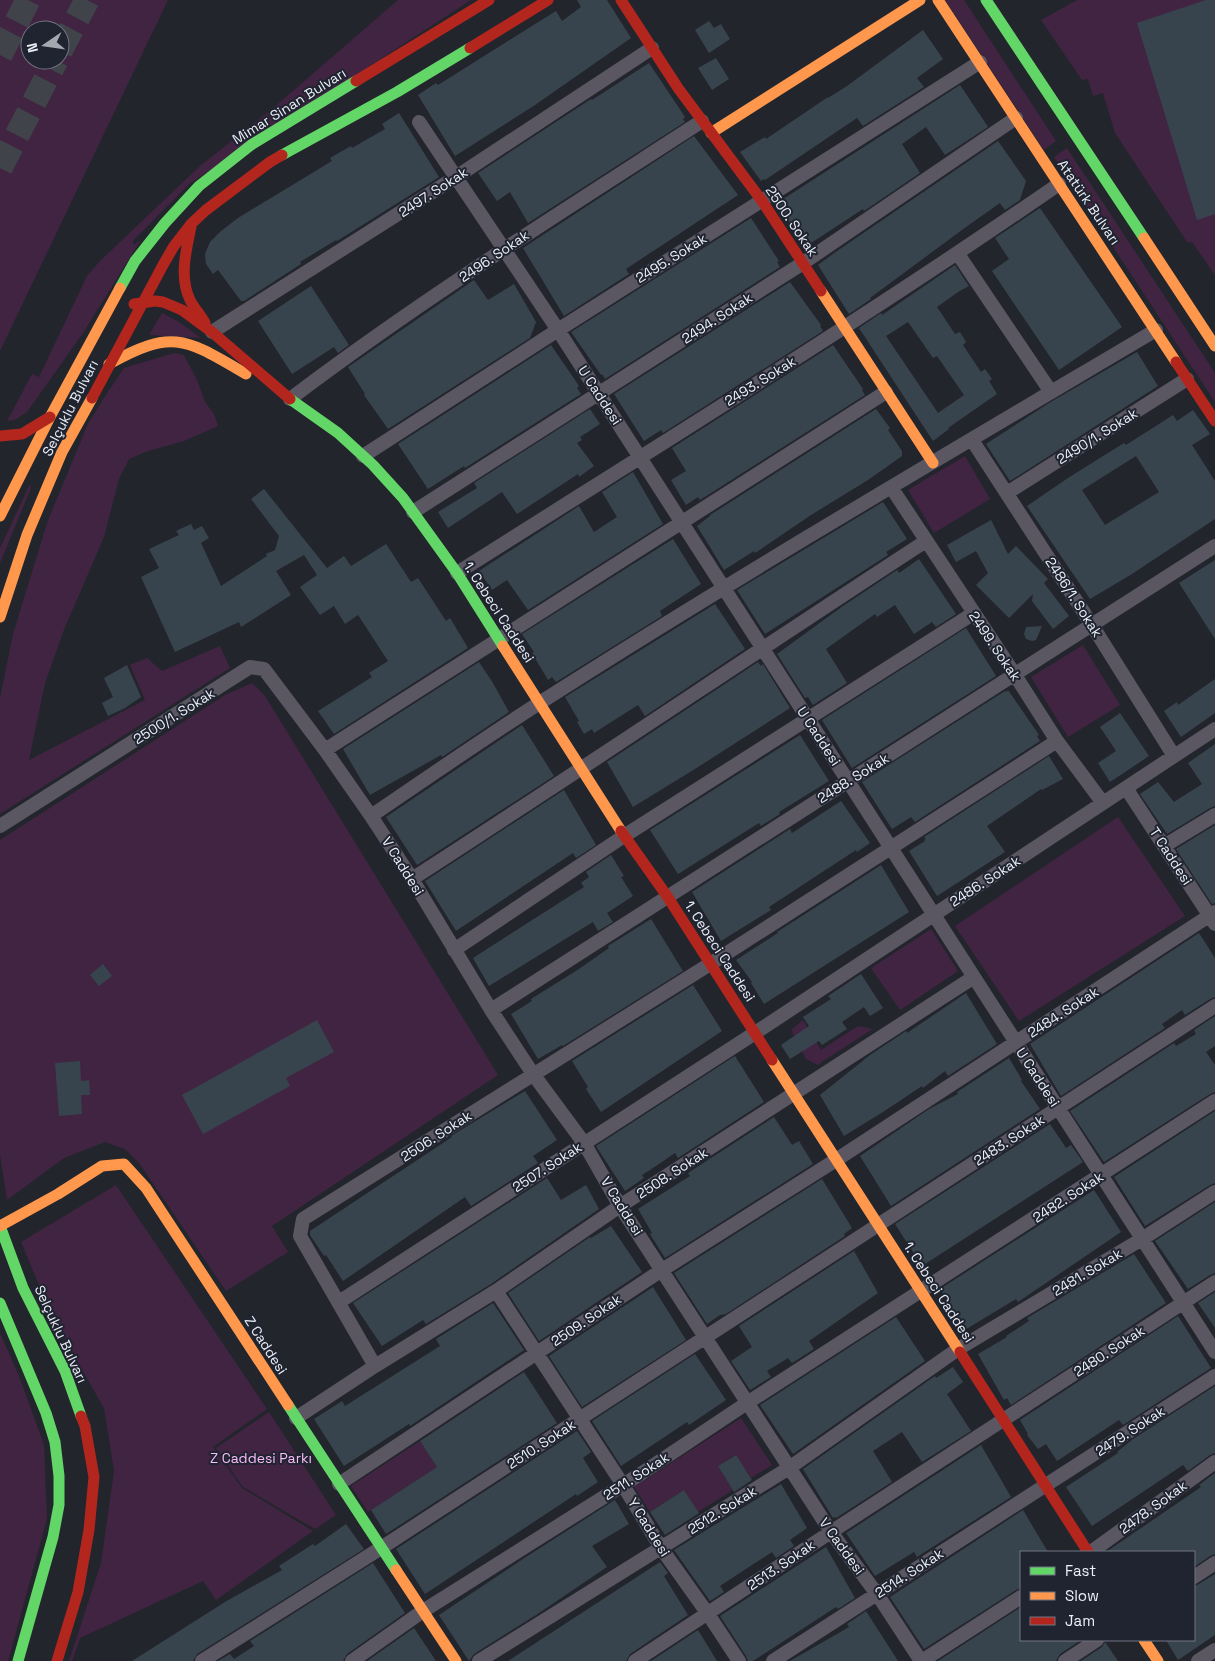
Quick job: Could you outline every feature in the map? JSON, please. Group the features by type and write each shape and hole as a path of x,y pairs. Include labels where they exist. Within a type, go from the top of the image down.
{"main road":[{"name":"Mimar Sinan Bulvarı","path":"103,320 135,261 165,223 199,186 251,145 488,0"},
{"path":"212,332 190,300 185,285 185,262 191,224 206,210 270,162 397,92 548,0"},
{"name":"2500. Sokak","path":"621,0 702,121 762,201 933,463"},
{"path":"711,133 920,0"},
{"name":"Atatürk Bulvarı","path":"938,0 1215,421"},
{"name":"Atatürk Bulvarı","path":"986,0 1215,346"},
{"name":"Selçuklu Bulvarı","path":"0,617 27,535 58,462 174,246 191,224"},
{"path":"103,320 125,306 145,301 163,302 182,310 212,332 290,399"},
{"name":"Selçuklu Bulvarı","path":"0,516 50,417 103,320"},
{"path":"109,365 131,352 148,346 171,341 188,344 290,399"},
{"name":"1. Cebeci Caddesi","path":"290,399 338,433 363,456 403,498 456,573 581,770 624,836 667,896 1088,1551"},
{"path":"0,436 22,434 50,417"},
{"name":"Z Caddesi","path":"0,1226 58,1194 102,1166 124,1164 146,1188 456,1661"},
{"name":"Selçuklu Bulvarı","path":"0,1226 23,1288 66,1371 85,1426 94,1477 89,1530 78,1592 57,1661"},
{"path":"0,1303 46,1413 55,1442 59,1476 59,1505 53,1537 18,1661"},
{"path":"1145,1641 1158,1661"}],"street":[{"name":"2497. Sokak","path":"212,332 456,177 652,48"},
{"name":"2495. Sokak","path":"363,456 980,62"},
{"name":"2494. Sokak","path":"413,512 803,264 1016,118"},
{"name":"2496. Sokak","path":"290,399 340,361 504,248 702,121"},
{"name":"U Caddesi","path":"419,122 558,330 1215,1352"},
{"name":"2493. Sokak","path":"456,573 845,328 958,254 1059,184"},
{"path":"958,254 1051,392"},
{"path":"371,816 539,704 723,588 1156,330"},
{"name":"2490/1. Sokak","path":"1007,492 1187,379"},
{"path":"325,750 886,392"},
{"name":"2486/1. Sokak","path":"972,440 1092,624 1174,756"},
{"name":"2499. Sokak","path":"890,487 1057,741 1103,803"},
{"path":"412,880 581,770 762,647 926,541"},
{"name":"2488. Sokak","path":"491,1010 1215,546"},
{"path":"454,950 624,836 974,613"},
{"name":"2500/1. Sokak","path":"0,826 250,667 264,669 325,750"},
{"name":"2486. Sokak","path":"755,1032 1215,729"},
{"name":"2506. Sokak","path":"375,1366 300,1236 303,1219 710,964 1057,741"},
{"name":"V Caddesi","path":"325,750 371,816 491,1010 533,1074 584,1143 620,1206 789,1468 831,1532 877,1594 922,1661"},
{"name":"T Caddesi","path":"1126,788 1213,917"},
{"path":"1164,846 1215,815"},
{"name":"2484. Sokak","path":"836,1160 1213,917"},
{"name":"2508. Sokak","path":"296,1418 375,1366 496,1291 620,1206 974,977"},
{"name":"2483. Sokak","path":"878,1225 1215,1006"},
{"name":"2507. Sokak","path":"339,1302 755,1032"},
{"name":"2482. Sokak","path":"921,1292 1215,1101"},
{"name":"2509. Sokak","path":"339,1484 662,1270 836,1160"},
{"name":"2481. Sokak","path":"958,1349 1142,1239 1215,1192"},
{"name":"2510. Sokak","path":"202,1661 381,1548 878,1225"},
{"name":"2480. Sokak","path":"1003,1420 1215,1282"},
{"name":"Y Caddesi","path":"496,1291 623,1485 661,1548 739,1661"},
{"name":"2511. Sokak","path":"352,1661 423,1611 623,1485 921,1292"},
{"name":"2512. Sokak","path":"479,1661 789,1468 958,1349"},
{"name":"2479. Sokak","path":"1045,1485 1215,1376"},
{"name":"2513. Sokak","path":"635,1661 1003,1420"},
{"name":"2478. Sokak","path":"1090,1551 1215,1462"},
{"name":"2514. Sokak","path":"773,1661 1045,1485"},
{"path":"1195,1576 1215,1563"},
{"path":"922,1661 1020,1598"},
{"path":"1065,1661 1095,1641"},
{"path":"1198,1661 1215,1650"}],"green space":[{"path":"0,0 168,0 0,351"},
{"path":"398,0 471,0 189,184 133,241 133,244 135,244 141,240 83,333 27,412 15,420 7,421 32,374 39,377 87,276 100,261 200,166 272,109"},
{"path":"945,0 964,0 1056,141 1044,150"},
{"path":"1077,0 1215,0 1215,275 1192,242 1187,242 1115,133 1103,93 1093,96 1088,79 1082,80 1041,20"},
{"path":"1067,148 1215,373 1215,402 1054,157"},
{"path":"162,313 179,322 201,338 149,335"},
{"path":"174,353 184,355 197,380 205,402 214,414 218,426 184,441 148,451 129,459 119,479 104,537 65,627 45,683 29,760 145,700 130,665 147,658 162,671 220,646 230,668 0,814 0,698 13,634 48,520 88,424 124,368"},
{"path":"965,456 990,499 934,533 908,490"},
{"path":"30,484 31,488 0,563 0,548"},
{"path":"1083,645 1120,705 1068,737 1031,677"},
{"path":"252,683 265,696 498,1075 272,1226 288,1252 226,1291 139,1163 125,1149 105,1142 64,1158 7,1200 0,1155 0,840 225,695"},
{"path":"1118,817 1185,916 1019,1021 955,926"},
{"path":"931,929 958,971 900,1010 871,968"},
{"path":"803,1020 821,1050 858,1026 873,1029 818,1065 806,1059 791,1030"},
{"path":"116,1185 267,1409 213,1447 242,1488 313,1531 216,1600 203,1581 80,1638 72,1661 69,1661 101,1563 114,1471 104,1408 70,1349 42,1292 21,1242"},
{"path":"0,1333 19,1376 44,1445 47,1519 8,1661 0,1661"},
{"name":"Z Caddesi Parkı","path":"269,1412 336,1515 315,1529 243,1487 216,1448"},
{"path":"741,1418 772,1465 751,1478 735,1455 718,1466 733,1490 698,1512 684,1490 650,1512 634,1487"},
{"path":"420,1441 437,1467 368,1512 351,1486"}],"building":[{"path":"577,0 607,0 631,38 535,105 455,156 418,95 436,83 438,85 556,11 562,21 581,7"},
{"path":"1206,0 1215,0 1215,214 1197,220 1137,23"},
{"path":"709,21 714,28 721,24 730,39 709,53 695,30"},
{"path":"923,30 943,59 917,78 924,87 863,126 857,118 761,181 740,152 765,137 766,139 847,86"},
{"path":"716,58 729,79 712,90 698,68"},
{"path":"649,63 685,117 683,119 685,122 528,223 510,192 497,201 478,173"},
{"path":"960,85 988,127 945,155 926,127 902,144 920,173 864,211 863,209 805,247 777,203"},
{"path":"399,113 439,177 300,262 301,264 244,301 241,301 218,270 213,274 206,264 205,254 210,242 221,231 238,218 332,161 330,158 385,129 382,124"},
{"path":"694,136 738,195 626,269 629,274 564,316 523,248"},
{"path":"998,141 1026,181 1020,200 1005,210 1000,203 849,314 818,265"},
{"path":"1040,208 1122,327 1059,370 992,271 1009,259 995,238"},
{"path":"751,218 779,261 777,262 780,267 605,379 571,332"},
{"path":"955,265 969,286 937,307 955,334 960,332 966,342 963,345 981,372 985,369 992,379 989,381 997,394 948,428 933,441 859,328 881,313 882,315","holes":["908,322 933,358 937,356 964,395 938,413 886,336"]},
{"path":"474,280 488,300 514,284 536,322 530,338 388,429 364,395 348,367"},
{"path":"790,282 821,325 823,331 663,433 661,430 644,441 614,394"},
{"path":"311,286 349,345 338,353 334,347 292,374 258,321"},
{"path":"551,345 579,386 577,388 581,394 465,468 464,466 428,489 398,444"},
{"path":"833,345 863,389 865,395 700,500 698,497 686,505 671,480 686,471 672,448"},
{"path":"1137,352 1158,386 1010,481 986,444 1049,403"},
{"path":"590,409 600,424 580,437 582,440 577,443 594,466 579,477 578,474 517,514 502,492 448,528 438,512 477,488 474,483"},
{"path":"876,409 890,428 888,430 902,451 902,456 755,553 754,551 724,570 697,526 710,515"},
{"path":"1193,410 1210,434 1192,445 1215,481 1215,519 1132,574 1090,599 1027,506 1124,443 1126,445 1173,415 1177,421","holes":["1136,456 1159,492 1105,525 1082,490"]},
{"path":"633,472 663,524 528,610 507,580 492,590 479,571 579,506 594,532 617,517 602,492"},
{"path":"264,489 327,568 344,556 351,566 386,544 411,582 418,578 446,621 450,618 468,648 334,734 318,711 372,677 369,673 388,661 358,615 345,624 334,606 320,615 300,587 317,575 304,555 276,571 291,595 241,627 239,622 175,652 141,577 159,568 149,549 179,535 176,531 191,524 194,530 202,526 209,538 201,543 221,586 267,556 266,554 275,550 279,536 251,499"},
{"path":"883,502 907,539 886,552 888,555 765,634 737,590"},
{"path":"991,520 1008,554 1016,546 1048,579 1044,583 1069,616 1053,629 1032,601 1033,594 1009,618 976,585 988,573 976,551 956,562 947,545"},
{"path":"673,539 701,584 660,611 662,616 556,682 552,677 548,680 532,653 534,652 522,634"},
{"path":"919,559 956,614 936,627 932,622 914,634 895,605 877,617 875,614 826,649 847,683 813,705 808,697 805,698 777,654 843,606 897,570 899,573"},
{"path":"1215,560 1215,639 1179,583"},
{"path":"715,604 745,649 645,716 638,705 594,733 592,729 584,734 565,697"},
{"path":"1042,626 1036,640 1026,639 1024,634 1026,627"},
{"path":"966,628 996,676 852,768 822,720"},
{"path":"479,662 509,712 442,757 441,755 370,795 343,749"},
{"path":"758,662 761,666 763,664 790,708 633,807 607,762"},
{"path":"127,665 141,697 125,708 108,716 102,703 113,697 104,678"},
{"path":"1215,679 1215,713 1181,737 1164,711 1177,702 1178,705"},
{"path":"1008,690 1039,735 1037,736 1040,741 915,822 911,817 892,829 862,782"},
{"path":"1120,713 1149,756 1110,782 1098,763 1116,751 1100,727"},
{"path":"522,725 554,776 417,865 386,817"},
{"path":"800,735 829,781 779,812 780,814 761,826 759,823 678,874 650,830"},
{"path":"1215,744 1215,806 1167,834 1140,794 1158,782 1174,802 1202,784 1188,763"},
{"path":"1049,756 1063,779 1041,789 987,826 1005,852 937,896 909,851 925,841 924,837"},
{"path":"564,790 596,845 576,858 573,853 456,931 425,881"},
{"path":"841,801 870,843 857,852 856,850 769,907 771,910 721,941 692,892 790,829 792,833"},
{"path":"1215,825 1215,903 1212,904 1176,849"},
{"path":"611,855 624,876 621,877 633,896 607,913 613,922 598,931 593,922 489,986 473,958 584,887 581,883 589,877 586,872"},
{"path":"881,865 909,912 764,1004 752,982 736,960"},
{"path":"651,919 683,971 563,1046 538,1059 511,1014 609,948 608,946"},
{"path":"1199,933 1215,958 1215,997 1185,1015 1182,1010 1162,1024 1165,1028 1061,1096 1030,1044"},
{"path":"103,964 112,976 99,986 90,975"},
{"path":"861,974 883,1008 870,1016 864,1007 842,1022 847,1029 822,1045 819,1041 790,1059 781,1045 809,1026 803,1017 831,999 828,996"},
{"path":"693,985 722,1031 601,1112 586,1089 588,1087 572,1061"},
{"path":"966,993 997,1044 948,1076 945,1071 923,1088 922,1086 844,1136 820,1095 870,1055 906,1031 907,1033"},
{"path":"1215,1016 1215,1046 1206,1052 1215,1065 1215,1092 1104,1162 1070,1111 1174,1043 1176,1046 1196,1034 1194,1030"},
{"path":"317,1020 334,1052 286,1078 290,1086 203,1134 182,1095"},
{"path":"735,1056 764,1102 678,1158 675,1153 642,1175 644,1178 625,1191 596,1146"},
{"path":"1009,1058 1021,1081 1040,1109 891,1206 860,1156 929,1109 958,1094 957,1092"},
{"path":"80,1061 81,1081 89,1080 90,1095 81,1095 82,1114 59,1116 55,1063"},
{"path":"525,1091 557,1140 533,1156 538,1163 471,1206 465,1197 343,1281 310,1235 310,1231 451,1136"},
{"path":"1215,1111 1215,1183 1145,1226 1114,1177"},
{"path":"774,1117 792,1145 799,1141 813,1164 665,1258 650,1234 652,1233 638,1209 690,1176 688,1173"},
{"path":"1050,1124 1066,1148 1071,1145 1083,1162 922,1266 895,1224"},
{"path":"547,1178 561,1200 586,1185 599,1209 491,1284 426,1324 423,1320 382,1346 353,1303"},
{"path":"822,1179 852,1228 844,1234 845,1236 726,1314 720,1315 707,1324 674,1273"},
{"path":"1094,1190 1121,1232 1018,1302 1016,1299 963,1331 954,1315 956,1314 940,1289"},
{"path":"1215,1202 1215,1273 1188,1289 1155,1241"},
{"path":"611,1226 642,1272 539,1341 508,1293 590,1237"},
{"path":"854,1251 878,1293 809,1341 814,1349 792,1363 788,1358 767,1371 771,1377 750,1390 731,1361 752,1347 739,1326"},
{"path":"1134,1254 1166,1303 1011,1405 1007,1398 1004,1400 978,1354 1029,1321 1027,1318"},
{"path":"653,1287 686,1340 582,1407 549,1356"},
{"path":"1215,1292 1215,1328 1198,1303"},
{"path":"493,1303 524,1350 410,1426 409,1424 344,1466 314,1419 342,1401 345,1406 440,1346 436,1339"},
{"path":"1178,1316 1211,1368 1123,1425 1119,1420 1057,1461 1046,1444 1038,1449 1027,1435 1020,1420"},
{"path":"896,1317 925,1361 793,1454 760,1405"},
{"path":"695,1354 726,1400 689,1425 687,1422 621,1466 592,1421"},
{"path":"953,1367 963,1382 947,1394 971,1431 922,1462 902,1432 873,1451 892,1482 836,1518 833,1518 803,1469 935,1376 936,1378"},
{"path":"524,1372 557,1423 386,1534 371,1510 437,1467 420,1441"},
{"path":"1215,1386 1215,1453 1188,1471 1183,1465 1092,1526 1066,1487 1118,1453 1133,1439"},
{"path":"577,1431 591,1452 583,1458 598,1482 577,1496 576,1494 425,1594 396,1549"},
{"path":"981,1445 1011,1497 917,1557 914,1552 875,1576 846,1533"},
{"path":"736,1455 752,1480 734,1492 718,1466"},
{"path":"1215,1473 1215,1554 1195,1566 1195,1551 1107,1551 1201,1487 1199,1485"},
{"path":"781,1484 807,1528 790,1540 794,1546 776,1558 772,1552 755,1563 720,1586 724,1592 710,1601 674,1550"},
{"path":"684,1490 699,1513 665,1535 650,1512"},
{"path":"615,1500 629,1524 592,1546 607,1567 474,1654 469,1661 439,1615"},
{"path":"1023,1510 1047,1551 1020,1551 1020,1588 924,1649 890,1597"},
{"path":"346,1524 364,1549 197,1654 193,1661 132,1661 225,1602 282,1570 279,1566 313,1544 315,1546"},
{"path":"826,1547 855,1598 838,1609 836,1607 753,1661 748,1661 720,1616"},
{"path":"660,1562 668,1573 664,1576 688,1615 630,1654 626,1661 508,1661"},
{"path":"373,1563 405,1613 347,1654 343,1661 218,1661 230,1654 234,1659 254,1646 250,1641"},
{"path":"1215,1574 1215,1635 1178,1660 1167,1641 1195,1641 1195,1586"},
{"path":"1020,1608 1020,1641 1080,1641 1060,1654 1056,1661 938,1661"},
{"path":"866,1611 898,1661 790,1661 849,1627 847,1624"},
{"path":"414,1628 436,1661 367,1661"},
{"path":"698,1630 717,1661 651,1661"},
{"path":"1105,1642 1118,1661 1081,1661 1102,1647"}],"tunnel":[{"path":"0,55 28,0"},
{"path":"70,32 87,0"},
{"path":"0,168 51,70"}],"traffic: fast":[{"path":"986,0 1144,238"},
{"path":"282,155 397,92 470,48"},
{"path":"120,288 135,261 165,223 199,186 251,145 356,81"},
{"path":"290,399 338,433 373,465 403,498 457,573 503,646"},
{"path":"0,1226 23,1288 65,1371 81,1416"},
{"path":"0,1303 46,1413 55,1442 59,1476 59,1505 53,1537 18,1661"},
{"path":"288,1405 396,1570"}],"traffic: slow":[{"path":"711,133 920,0"},
{"path":"938,0 1176,362"},
{"path":"1144,238 1215,346"},
{"path":"0,516 50,417 120,288"},
{"path":"821,291 933,463"},
{"path":"109,364 149,345 179,342 208,353 246,374"},
{"path":"0,617 27,535 62,452 92,398"},
{"path":"503,646 621,831"},
{"path":"772,1060 960,1352"},
{"path":"0,1226 58,1194 102,1166 124,1164 146,1188 288,1405"},
{"path":"396,1570 456,1661"},
{"path":"1145,1641 1158,1661"}],"traffic: jam":[{"path":"356,81 489,0"},
{"path":"470,48 548,0"},
{"path":"621,0 678,88 762,201 821,291"},
{"path":"92,398 163,265 174,246 191,224 206,210 282,155"},
{"path":"191,227 184,264 185,282 190,300 205,323"},
{"path":"134,304 155,301 163,302 182,310 212,332 290,399"},
{"path":"1176,362 1215,421"},
{"path":"0,436 22,434 50,417"},
{"path":"621,831 667,896 772,1060"},
{"path":"960,1352 1087,1551"},
{"path":"57,1661 78,1592 89,1530 94,1477 85,1426 81,1416"}]}
